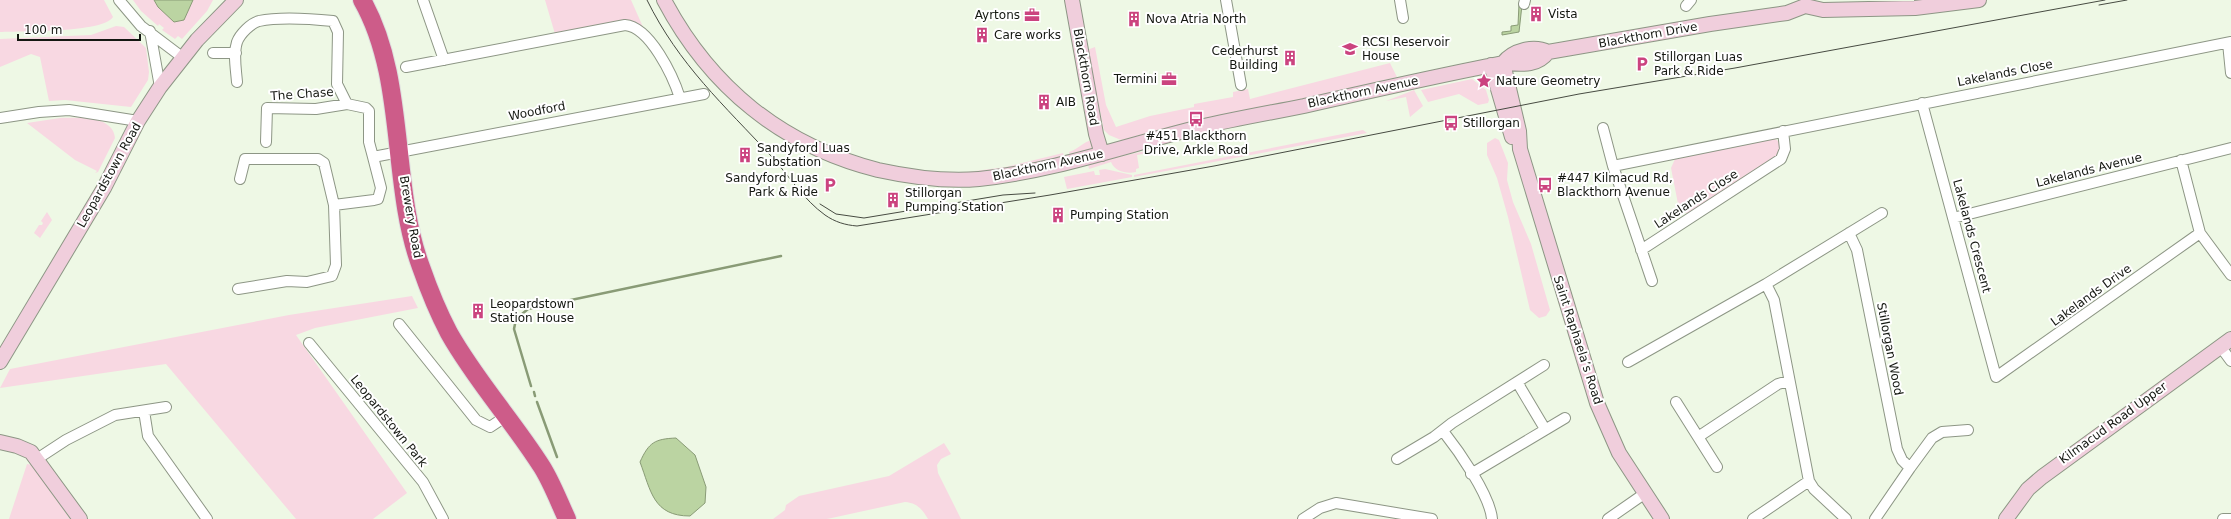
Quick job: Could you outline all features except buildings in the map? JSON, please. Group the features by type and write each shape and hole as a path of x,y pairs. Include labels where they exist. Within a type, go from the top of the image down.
{"highway":[{"name":"Brewery Road","path":"362,0 382,48 394,109 411,229 420,265 433,300 450,334 466,360 508,415 543,469 567,519"}],"street":[{"path":"119,0 141,26 182,57"},
{"path":"213,23 222,0"},
{"name":"Leopardstown Road","path":"0,362 104,188 138,121 160,86 182,57 236,0"},
{"path":"423,0 444,60"},
{"name":"Blackthorn Avenue","path":"664,0 700,56 715,74 746,104 789,135 824,153 854,164 912,177 977,179 1051,166 1102,154 1200,127 1497,64"},
{"name":"Blackthorn Road","path":"1072,0 1096,134 1102,154"},
{"path":"1226,0 1241,85"},
{"path":"1400,0 1402,18"},
{"name":"Blackthorn Drive","path":"1748,18 1757,8 1791,4 1800,0"},
{"name":"Blackthorn Drive","path":"1497,64 1524,64 1542,60 1548,52 1748,18 1787,13 1805,6 1832,5 1927,7 1979,0"},
{"name":"The Chase","path":"237,82 236,53 238,42 244,32 258,21 313,19 333,21 338,32 337,84 347,104"},
{"path":"406,67 625,25 632,25 642,32 673,76 680,98"},
{"path":"150,32 160,86"},
{"path":"2230,42 2231,73"},
{"name":"Lakelands Close","path":"1613,166 2230,42"},
{"path":"213,53 236,53"},
{"name":"Saint Raphaela’s Road","path":"1497,64 1512,139 1520,149 1597,403 1619,453 1644,494 1662,519"},
{"name":"Woodford","path":"400,150 704,94"},
{"name":"Lakelands Crescent","path":"1922,103 1996,377"},
{"name":"The Chase","path":"266,142 267,108 316,108 347,104 366,108 369,111 369,142 373,157"},
{"path":"0,118 39,112 69,110 138,121"},
{"path":"1603,128 1613,166 1652,281"},
{"name":"Lakelands Close","path":"1641,250 1781,159 1786,149 1783,131"},
{"name":"Lakelands Avenue","path":"1953,218 2231,148"},
{"path":"334,205 378,199 381,188 373,157 400,150"},
{"path":"238,289 287,280 307,282 332,276 336,265 334,205 322,160 245,159 240,179"},
{"path":"2181,160 2200,233 2231,275"},
{"path":"1628,362 1766,284 1882,213"},
{"name":"Stillorgan Wood","path":"1848,233 1857,250 1897,449 1902,460 1910,468"},
{"name":"Lakelands Drive","path":"1996,377 2200,233"},
{"path":"1766,284 1774,300 1809,481 1814,489 1846,519"},
{"path":"399,324 476,420 490,427 508,415"},
{"path":"2225,342 2231,361"},
{"name":"Kilmacud Road Upper","path":"2008,518 2028,489 2042,477 2225,342"},
{"name":"Leopardstown Park","path":"309,343 422,482 443,519"},
{"path":"1397,459 1544,365"},
{"path":"1698,437 1778,384 1789,381"},
{"path":"1518,382 1545,429"},
{"path":"1676,402 1717,467"},
{"path":"37,460 66,440 115,415 166,406"},
{"path":"144,411 148,436 207,519"},
{"path":"1471,474 1565,418"},
{"path":"1875,519 1932,438 1942,432 1968,430"},
{"path":"1443,431 1471,474 1492,511 1492,519"},
{"path":"0,442 25,448 37,460 80,519"},
{"path":"1753,519 1809,481"},
{"path":"1608,519 1644,494"},
{"path":"1303,519 1320,508 1336,503 1368,514 1432,519"},
{"path":"2223,519 2231,519"}],"shaded area":[{"path":"0,0 104,0 113,17 106,22 78,29 0,32"},
{"path":"133,0 213,0 207,11 182,39 178,36 175,39 162,30 164,28 159,24 158,26 141,11"},
{"path":"154,0 193,0 184,20 174,22 158,7"},
{"path":"545,0 631,0 643,27 635,22 624,21 555,34"},
{"path":"1519,4 1522,5 1519,32 1502,35 1502,32 1511,31 1511,26 1518,25"},
{"path":"116,26 124,27 146,48 149,72 148,80 131,107 65,100 49,101 40,57 31,54 0,67 0,39 91,35"},
{"path":"1095,47 1106,105 1116,127 1150,116 1194,107 1194,104 1233,97 1233,92 1248,89 1250,99 1390,63 1397,77 1172,130 1121,140 1109,135 1104,130 1087,50"},
{"path":"1472,79 1486,90 1489,100 1488,103 1478,105 1459,94 1428,102 1421,90"},
{"path":"1414,90 1423,106 1410,117 1406,97 1386,101"},
{"path":"60,118 93,119 108,125 113,131 115,138 98,172 95,173 97,171 75,160 27,123"},
{"path":"1363,130 1367,133 1134,177 1134,175"},
{"path":"1495,138 1499,140 1508,163 1507,180 1513,202 1531,244 1550,310 1546,316 1539,318 1530,310 1508,217 1497,178 1487,155 1487,143"},
{"path":"1773,138 1780,142 1781,155 1690,213 1686,213 1679,209 1671,168 1675,159"},
{"path":"1092,140 1092,150 1070,158 1069,152"},
{"path":"1149,150 1149,153 1137,155 1139,168 1136,169 1136,172 1122,172 1115,168 1111,162 1089,169 1088,164"},
{"path":"1063,153 1064,159 994,173 959,173 1006,167"},
{"path":"1105,169 1132,175 1132,177 1067,189 1064,177 1094,171 1095,175 1100,175 1099,170"},
{"path":"47,212 52,220 40,238 34,233 39,225 42,225 43,223 41,221"},
{"path":"412,296 418,308 315,328 296,335 407,493 373,519 296,519 166,364 0,388 10,369 289,315"},
{"path":"676,438 695,455 706,487 705,503 690,516 668,512 661,507 651,492 640,462 646,450 654,443 663,439"},
{"path":"944,443 951,454 941,459 937,465 938,473 961,519 928,519 919,507 905,502 827,519 773,519 785,510 786,505 799,496 889,476"},
{"path":"27,464 32,465 70,519 9,519"}],"waterway":[{"path":"531,386 514,329 516,319 528,309 781,256"},
{"path":"534,392 535,396"},
{"path":"537,402 557,457"}],"tram line":[{"path":"647,0 673,45 688,65 720,102 772,157 803,195 817,209 833,220 840,223 857,226 1050,195 1214,166 1579,94 1735,68 2105,0"},
{"path":"2099,5 2127,0"},
{"path":"820,204 836,214 864,218 1003,195 1035,193"}],"place":[{"name":"Vista","path":"1536,14"},
{"name":"Ayrtons","path":"1032,15"},
{"name":"Nova Atria North","path":"1134,19"},
{"name":"Care works","path":"982,35"},
{"name":"RCSI Reservoir House","path":"1350,49"},
{"name":"Cederhurst Building","path":"1290,58"},
{"name":"Stillorgan Luas Park & Ride","path":"1642,64"},
{"name":"Termini","path":"1169,79"},
{"name":"Nature Geometry","path":"1484,81"},
{"name":"AIB","path":"1044,102"},
{"name":"#451 Blackthorn Drive, Arkle Road","path":"1196,119"},
{"name":"Stillorgan","path":"1451,123"},
{"name":"Sandyford Luas Substation","path":"745,155"},
{"name":"Sandyford Luas Park & Ride","path":"830,185"},
{"name":"#447 Kilmacud Rd, Blackthorn Avenue","path":"1545,185"},
{"name":"Stillorgan Pumping Station","path":"893,200"},
{"name":"Pumping Station","path":"1058,215"},
{"name":"Leopardstown Station House","path":"478,311"}]}
